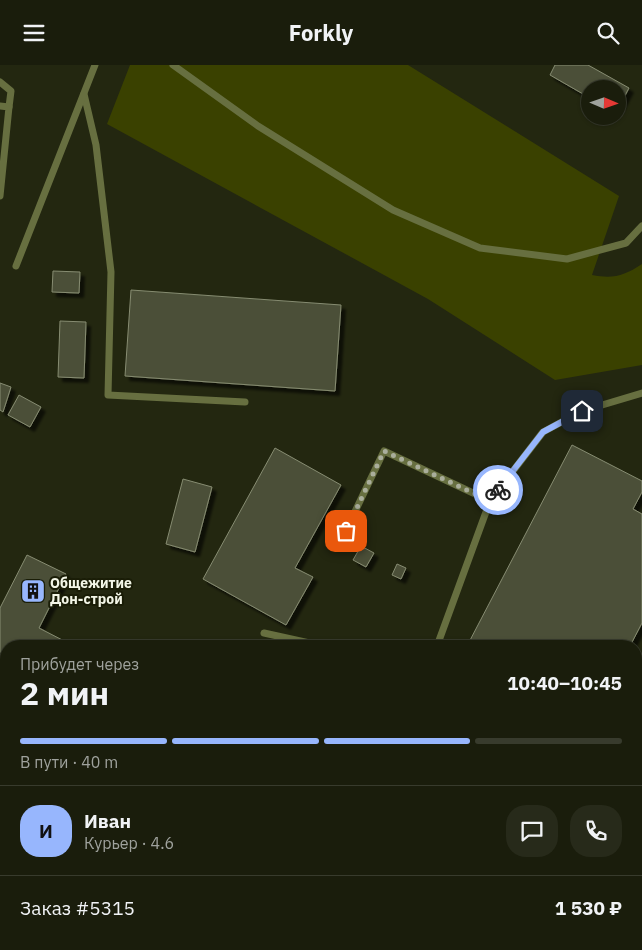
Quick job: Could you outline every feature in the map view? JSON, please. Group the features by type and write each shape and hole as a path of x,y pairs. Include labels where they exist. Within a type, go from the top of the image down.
{"lane":[{"path":"16,266 95,65"},
{"path":"173,65 258,126 393,210 480,248 566,259 626,243 642,226"},
{"path":"0,82 11,91 0,196"},
{"path":"84,94 96,145 111,272 108,395 245,402"},
{"path":"0,106 9,107"},
{"path":"439,640 490,501 543,432 582,411 642,393"},
{"path":"338,547 384,451 490,501"},
{"path":"264,633 296,640"}],"green space":[{"path":"130,65 408,65 619,196 592,275 606,277 618,275 642,264 642,365 555,380 428,299 107,124"}],"building":[{"path":"555,65 588,65 615,80 581,80 581,93 550,75"},
{"path":"53,271 80,272 79,293 52,292"},
{"path":"131,290 341,305 335,391 125,376"},
{"path":"60,321 86,322 84,378 58,377"},
{"path":"0,383 11,387 3,412 0,410"},
{"path":"19,395 41,407 30,427 8,415"},
{"path":"572,445 642,481 642,492 633,509 642,514 642,623 633,640 470,640"},
{"path":"275,448 341,485 295,568 313,577 286,625 203,579"},
{"path":"183,479 212,487 195,552 166,544"},
{"path":"361,546 374,553 366,567 353,560"},
{"name":"Общежитие Дон-строй","path":"27,555 66,574 39,628 62,640 0,640 0,608"},
{"path":"397,564 406,568 401,579 392,575"}],"way so far":[{"path":"346,531 384,451 490,501 498,490"}],"place":[{"name":"Общежитие Дон-строй","path":"33,591"}],"route":[{"path":"498,490 543,432 582,411"}]}
